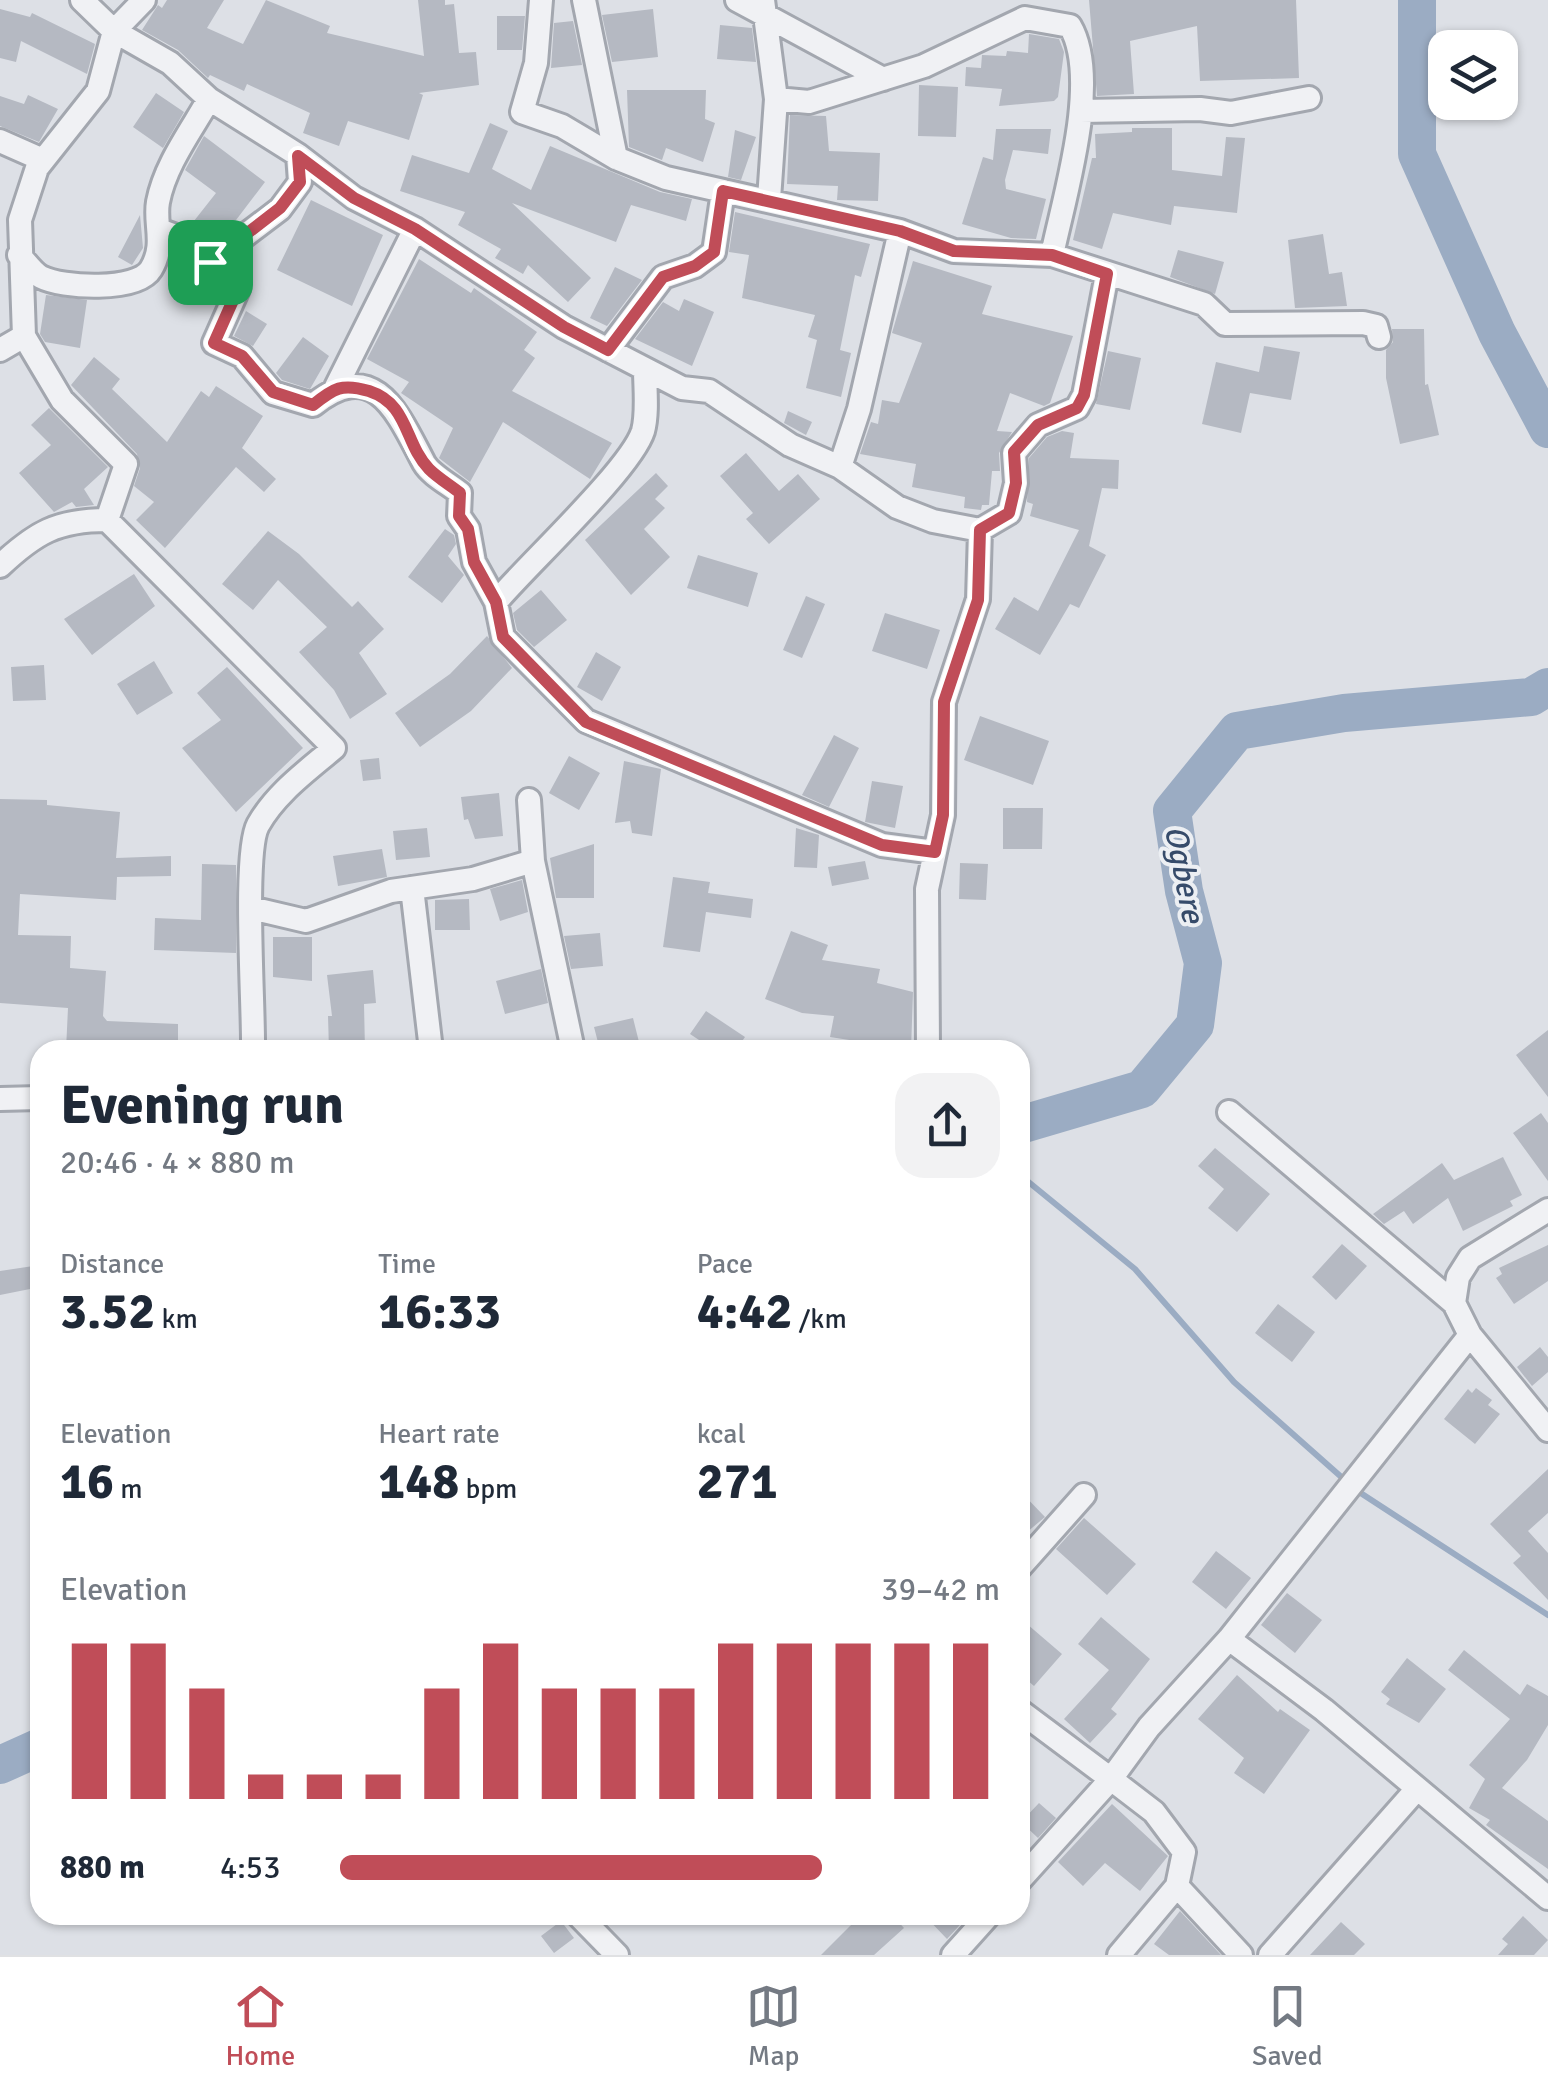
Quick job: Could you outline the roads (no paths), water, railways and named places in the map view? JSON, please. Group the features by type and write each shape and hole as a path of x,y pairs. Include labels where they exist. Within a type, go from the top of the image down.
{"street":[{"path":"82,0 114,31 170,63 209,99 298,156 354,198 415,229 564,327 682,388 710,391 790,446 840,467 898,507 933,521 980,530 1009,513 1016,483 1014,452 1038,425 1077,408 1084,395 1107,274"},
{"path":"107,520 126,464 62,400 24,336 19,255 10,219 44,160 98,91 114,31 144,0"},
{"path":"541,0 536,63 522,112 562,126 616,158 666,178 900,231 954,251 1052,255 1204,304 1225,324 1363,324 1376,326 1379,337"},
{"path":"584,0 616,158"},
{"path":"736,0 763,6 883,79"},
{"path":"763,6 776,100 769,199"},
{"path":"776,100 810,102 924,66 1024,18 1070,26 1078,40 1081,111 1052,255"},
{"path":"1081,111 1200,109 1231,113 1309,98"},
{"path":"19,255 40,277 89,286 122,284 150,270 162,232 157,205 170,166 209,99"},
{"path":"0,141 44,160"},
{"path":"210,262 280,208 300,182 298,156"},
{"path":"608,350 663,277 695,266 714,252 723,191"},
{"path":"162,232 181,238 238,289 214,343 242,356 273,392 313,405 336,386 415,229"},
{"path":"840,467 900,231"},
{"path":"0,350 24,336"},
{"path":"496,602 612,477 643,432 645,369"},
{"path":"336,386 346,384 386,397 407,424 426,466 460,493 459,516 468,529 474,562 496,602 503,637 586,722 882,845 935,852"},
{"path":"0,566 34,534 81,520 107,520 334,748 280,794 256,828 252,908 254,1040"},
{"path":"928,1040 927,889 943,815 944,702 978,600 980,530"},
{"path":"529,800 533,861 571,1040"},
{"path":"252,908 306,921 391,891 473,879 533,861"},
{"path":"412,888 429,1040"},
{"path":"0,1099 30,1098"},
{"path":"1228,1112 1454,1303 1470,1334 1544,1416"},
{"path":"1454,1303 1458,1277 1470,1258 1547,1216"},
{"path":"1030,1869 1112,1779 1149,1727 1229,1639 1470,1334"},
{"path":"1030,1556 1084,1495"},
{"path":"1229,1639 1324,1710 1548,1898"},
{"path":"1030,1718 1154,1812 1184,1852 1176,1886 1119,1955"},
{"path":"1270,1955 1416,1790"},
{"path":"1176,1886 1241,1955"},
{"path":"588,1925 617,1955"},
{"path":"953,1955 980,1925"}],"waterway":[{"name":"Ogbere","path":"1417,0 1417,154 1497,333 1548,429"},
{"name":"Ogbere","path":"1030,1122 1142,1089 1195,1025 1203,963 1184,891 1172,811 1237,731 1344,713 1531,697 1548,687"},
{"path":"1030,1183 1135,1269 1234,1382 1347,1482"},
{"path":"1356,1490 1548,1615"},
{"name":"Ogbere","path":"0,1765 30,1752"}]}
